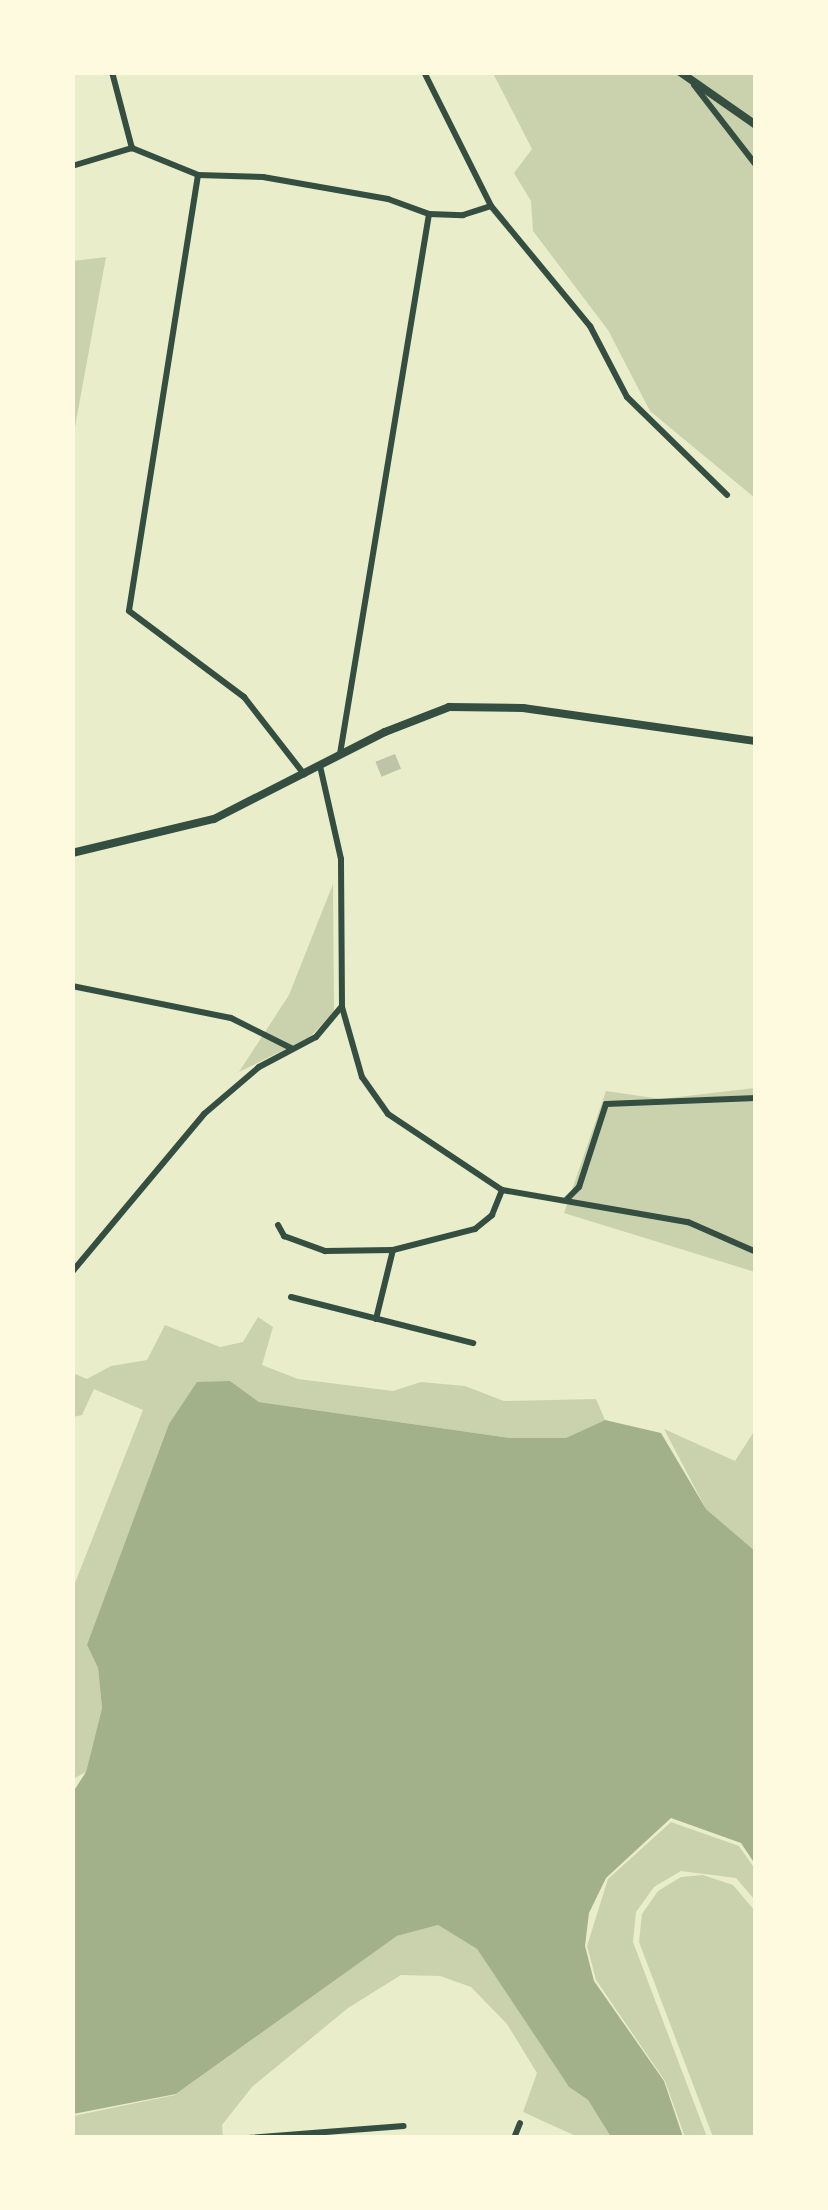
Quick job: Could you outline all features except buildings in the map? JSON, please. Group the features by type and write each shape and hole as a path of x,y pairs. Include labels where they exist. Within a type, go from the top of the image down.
{"street":[{"path":"112,72 132,148"},
{"path":"424,72 492,206 590,326 627,398 727,495"},
{"path":"680,72 756,165"},
{"path":"694,86 756,126"},
{"path":"72,166 132,148 198,176 263,177 388,199 429,214 463,216 492,206"},
{"path":"198,176 129,610 244,697 304,774"},
{"path":"340,754 429,214"},
{"path":"72,853 214,819 434,710 488,705 756,741"},
{"path":"320,766 341,859 342,1006 362,1077 388,1114 502,1190 705,1227 756,1252"},
{"path":"72,986 219,1014 292,1049"},
{"path":"72,1272 204,1114 235,1084 316,1037 342,1006"},
{"path":"566,1200 579,1187 606,1104 756,1098"},
{"path":"278,1225 284,1236 325,1251 393,1250 474,1229 492,1215 502,1190"},
{"path":"376,1319 393,1250"},
{"path":"290,1297 473,1343"},
{"path":"514,2138 520,2124"},
{"path":"248,2138 404,2126"}],"shaded area":[{"path":"493,73 755,73 755,498 650,411 608,330 533,231 531,201 514,173 532,149"},
{"path":"106,257 73,438 73,261"},
{"path":"333,884 334,1012 310,1037 239,1072 289,995"},
{"path":"755,1088 755,1272 564,1213 606,1091 661,1099"},
{"path":"258,1317 273,1327 262,1365 298,1379 393,1391 421,1382 465,1386 504,1401 596,1399 605,1420 567,1438 510,1438 259,1402 230,1381 87,1645 98,1668 102,1708 86,1772 73,1779 73,1588 143,1410 94,1389 82,1415 73,1417 73,1373 87,1379 111,1366 147,1360 165,1325 220,1347 243,1342"},
{"path":"230,1381 259,1402 510,1438 566,1438 605,1420 661,1433 706,1509 755,1551 755,1864 741,1843 671,1818 606,1878 589,1913 585,1946 594,1981 664,2081 683,2137 611,2137 588,2100 569,2087 477,1949 438,1925 397,1936 176,2094 73,2114 73,1792 86,1772 102,1708 98,1668 87,1645 169,1424 197,1382"},
{"path":"664,1429 735,1461 755,1430 755,1551 706,1509"},
{"path":"671,1822 739,1846 755,1869 755,1900 736,1878 681,1871 654,1887 636,1912 633,1942 707,2137 685,2137 665,2081 596,1980 587,1946 608,1879"},
{"path":"703,1875 733,1885 755,1911 755,2137 713,2137 639,1942 642,1914 658,1891 681,1877"},
{"path":"438,1925 477,1949 569,2087 588,2100 611,2137 578,2137 523,2112 537,2073 507,2024 471,1987 440,1976 401,1975 348,2008 252,2087 222,2125 223,2137 73,2138 73,2116 175,2095 397,1936"}]}
